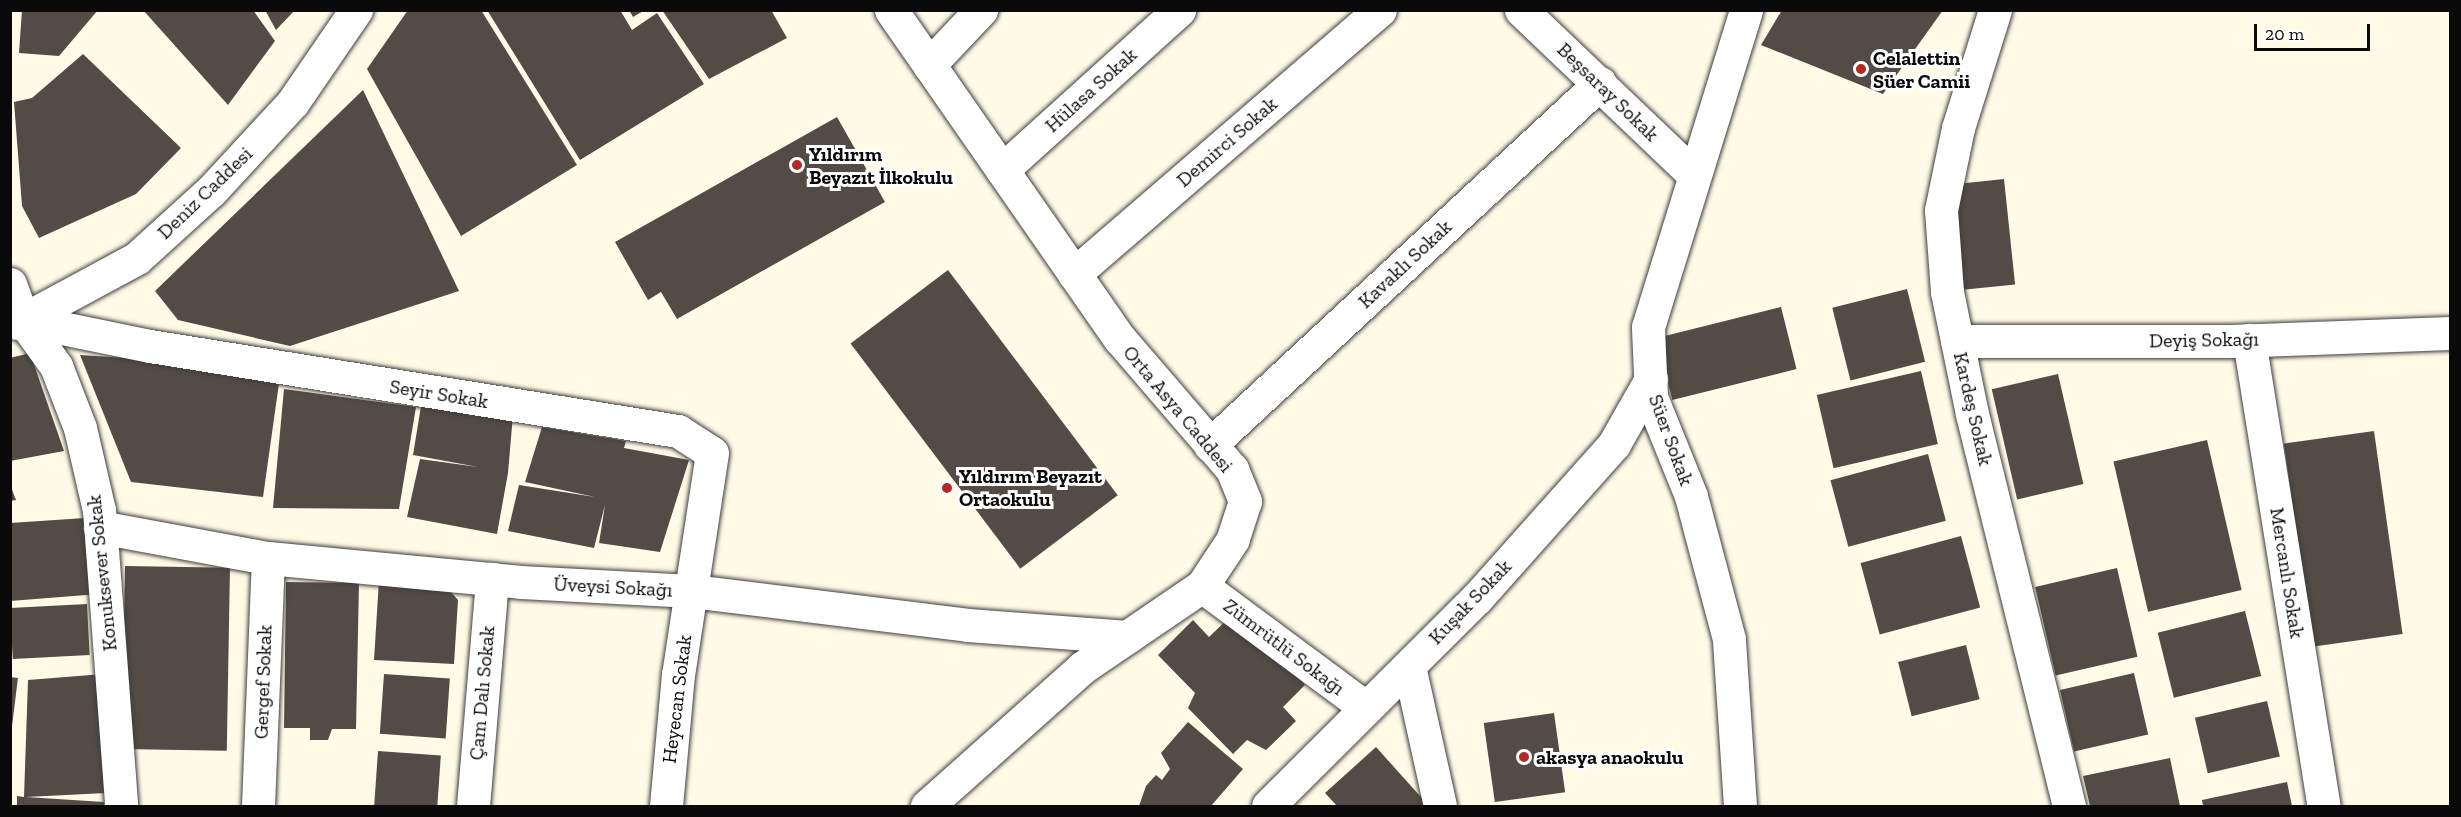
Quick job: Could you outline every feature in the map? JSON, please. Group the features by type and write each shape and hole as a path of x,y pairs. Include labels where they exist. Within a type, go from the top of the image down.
{"street":[{"name":"Deniz Caddesi","path":"17,323 137,258 211,191 293,102 356,10"},
{"name":"Orta Asya Caddesi","path":"891,10 1120,339 1232,468 1245,501 1233,539 1202,586 1082,668 927,807"},
{"path":"929,64 981,10"},
{"name":"Hülasa Sokak","path":"1002,170 1179,10"},
{"name":"Demirci Sokak","path":"1074,274 1380,10"},
{"name":"Beşsaray Sokak","path":"1521,10 1694,175"},
{"name":"Süer Sokak","path":"1740,807 1729,639 1691,496 1651,397 1648,327 1746,10"},
{"name":"Kardeş Sokak","path":"1995,10 1958,128 1941,210 1947,292 2069,807"},
{"name":"Kavaklı Sokak","path":"1210,445 1600,83"},
{"name":"Konuksever Sokak","path":"10,284 17,323 56,366 80,428 100,527 121,807"},
{"name":"Seyir Sokak","path":"17,323 678,432 712,453 692,591"},
{"name":"Deyiş Sokağı","path":"1958,341 2249,340 2451,333"},
{"name":"Mercanlı Sokak","path":"2249,340 2324,807"},
{"name":"Kuşak Sokak","path":"1268,807 1476,598 1614,444 1651,380"},
{"name":"Üveysi Sokağı","path":"100,527 268,558 492,579 692,591 968,625 1128,637"},
{"name":"Gergef Sokak","path":"258,807 268,558"},
{"name":"Çam Dalı Sokak","path":"473,807 492,579"},
{"name":"Zümrütlü Sokağı","path":"1202,586 1366,708"},
{"name":"Heyecan Sokak","path":"666,807 678,674 692,591"},
{"path":"1409,666 1440,807"}],"building":[{"path":"22,10 98,10 59,56 19,53"},
{"path":"143,10 253,10 275,41 228,105"},
{"path":"265,10 295,10 276,30"},
{"path":"408,10 481,10 577,165 461,236 367,69"},
{"path":"487,10 620,10 632,30 657,13 704,84 580,160"},
{"path":"629,10 645,10 633,17"},
{"path":"662,10 771,10 787,38 709,79"},
{"name":"Celalettin Süer Camii","path":"1782,10 1943,10 1883,94 1761,45"},
{"path":"83,54 181,148 136,194 39,238 22,206 14,102 32,98"},
{"path":"363,90 459,291 290,346 178,320 155,291"},
{"path":"837,117 885,202 677,319 661,292 648,300 615,242"},
{"path":"2004,179 2015,284 1963,290 1952,184"},
{"path":"948,270 1118,495 1020,569 851,343"},
{"path":"1907,289 1925,362 1850,380 1832,308"},
{"path":"1781,307 1796,369 1672,400 1657,338"},
{"path":"30,353 64,451 10,461 10,358"},
{"path":"80,355 174,361 280,376 263,497 131,482"},
{"path":"1921,371 1938,444 1834,468 1817,395"},
{"path":"2058,374 2083,484 2017,499 1992,389"},
{"path":"284,389 416,407 399,509 273,508"},
{"path":"422,400 513,415 508,473 497,534 407,517 420,459 478,467 413,455"},
{"path":"542,427 626,441 624,448 689,460 660,552 599,543 605,505 594,548 508,531 519,485 595,497 525,482"},
{"path":"2374,431 2403,634 2312,647 2284,444"},
{"path":"2207,440 2242,590 2148,612 2113,462"},
{"path":"1928,454 1946,521 1848,547 1830,480"},
{"path":"11,487 16,500 10,501"},
{"path":"85,518 99,594 10,601 10,523"},
{"path":"1961,536 1980,607 1880,634 1861,563"},
{"path":"125,566 230,568 227,751 122,749"},
{"path":"2117,568 2137,657 2056,676 2035,587"},
{"path":"379,580 444,584 458,600 454,664 374,660"},
{"path":"286,582 359,583 356,729 332,729 328,740 310,740 310,728 284,728"},
{"path":"87,604 90,655 13,659 10,608"},
{"path":"2245,611 2261,676 2174,698 2158,633"},
{"path":"1235,612 1305,685 1283,707 1296,721 1266,750 1247,740 1233,754 1188,708 1195,693 1158,655 1193,620 1209,637"},
{"path":"1966,645 1980,699 1912,716 1898,662"},
{"path":"2134,673 2148,734 2074,751 2060,690"},
{"path":"103,674 106,793 26,797 104,802 104,806 17,806 17,796 24,797 28,680"},
{"path":"384,674 450,679 446,738 380,734"},
{"path":"10,677 18,678 12,728 10,727"},
{"path":"2267,701 2280,757 2208,773 2195,718"},
{"name":"akasya anaokulu","path":"1554,713 1565,792 1495,802 1484,723"},
{"path":"1188,722 1243,769 1211,806 1139,806 1146,786 1156,775 1162,780 1170,769 1161,753"},
{"path":"1376,747 1429,806 1337,806 1325,793"},
{"path":"378,751 441,755 437,806 374,806"},
{"path":"2170,758 2180,806 2090,806 2083,776"},
{"path":"2287,782 2292,806 2203,806 2202,800"}],"place":[{"name":"Celalettin Süer Camii","path":"1861,69"},
{"name":"Yıldırım Beyazıt İlkokulu","path":"797,165"},
{"name":"Yıldırım Beyazıt Ortaokulu","path":"947,488"},
{"name":"akasya anaokulu","path":"1524,757"}]}
